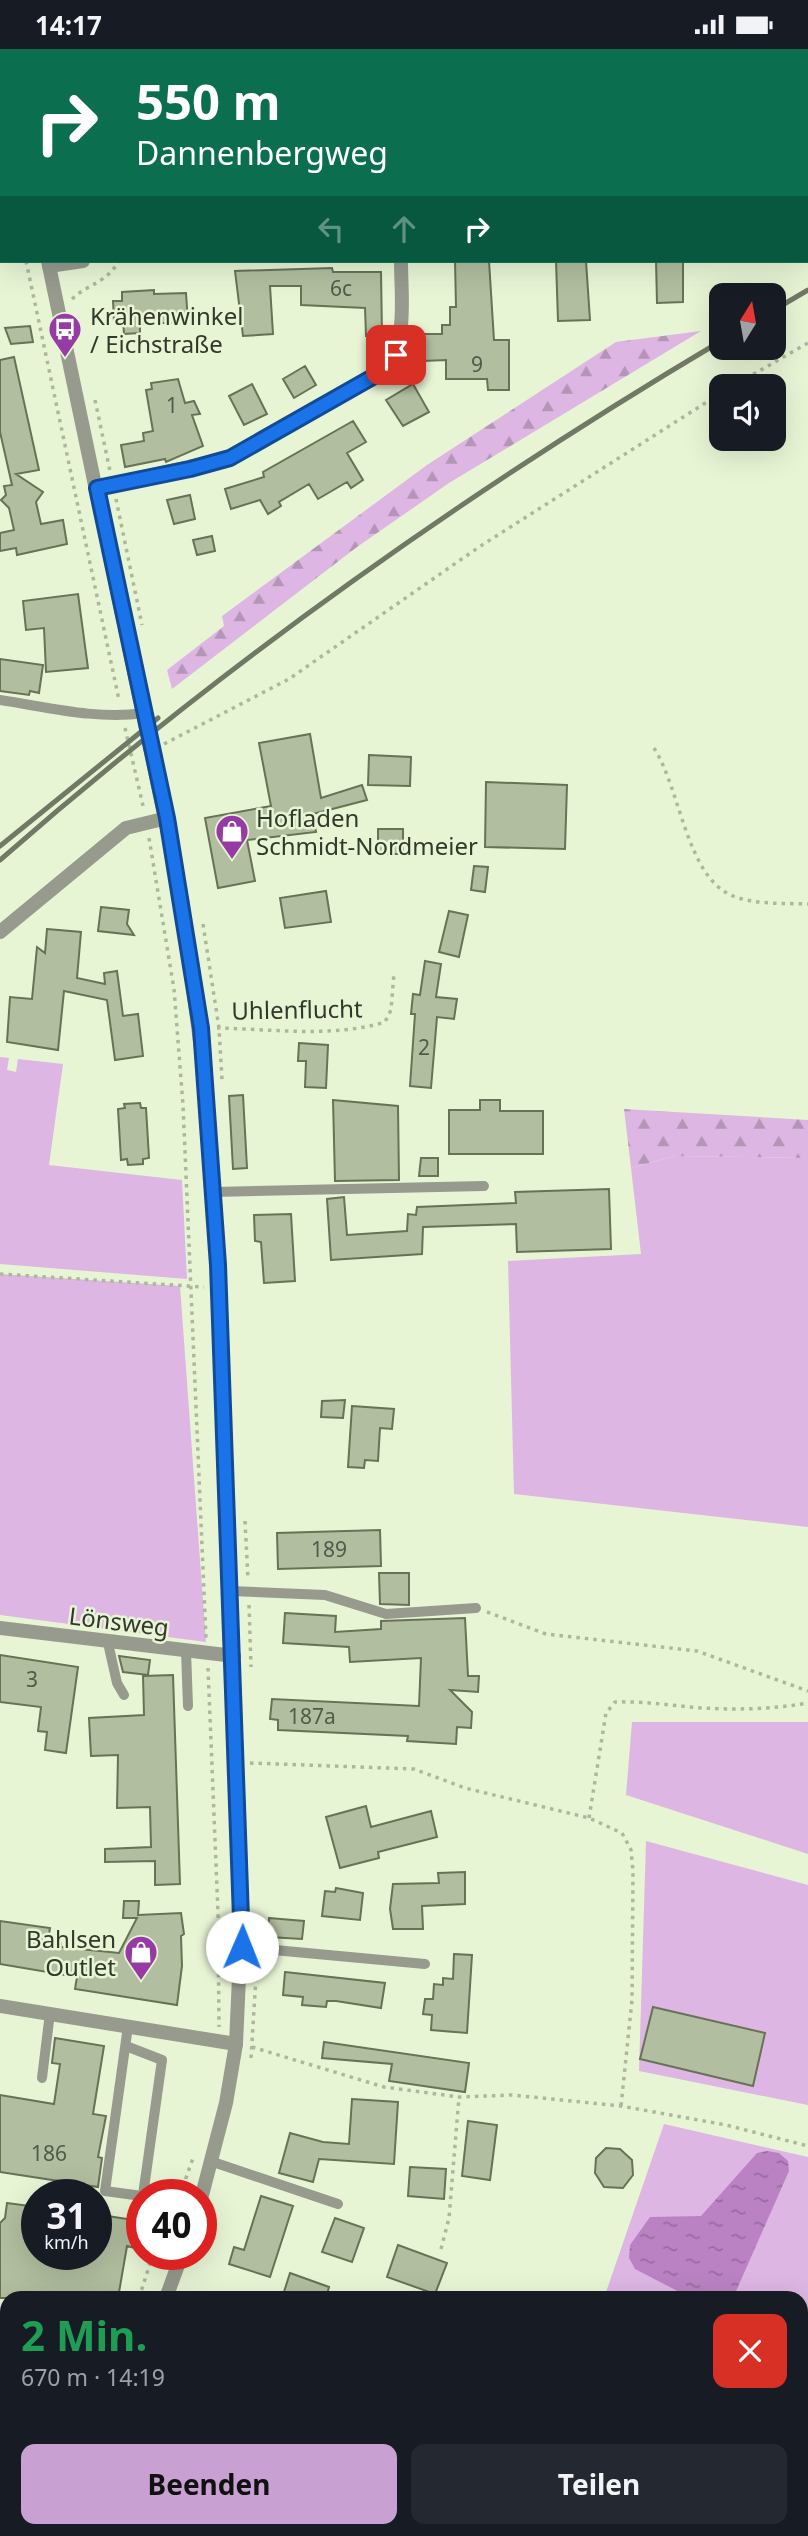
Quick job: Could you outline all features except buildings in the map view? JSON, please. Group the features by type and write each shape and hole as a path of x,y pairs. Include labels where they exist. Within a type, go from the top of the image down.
{"street":[{"path":"49,263 167,818 201,1028 219,1289 234,1656 242,1947 236,2044 207,2179"},
{"path":"97,488 230,458 385,370 396,355 401,339 401,263"},
{"path":"0,932 126,828 167,818"},
{"name":"Lönsweg","path":"0,1629 234,1656"},
{"path":"0,2005 236,2044"},
{"path":"169,2291 176,2270"}],"lane":[{"path":"0,700 123,716 144,713"},
{"path":"214,1192 484,1186"},
{"path":"230,1591 326,1595 386,1613 476,1608"},
{"path":"108,1643 117,1683 124,1695"},
{"path":"186,1651 188,1706"},
{"path":"242,1947 425,1964"},
{"path":"42,2078 50,2013"},
{"path":"126,2193 105,2191 128,2026"},
{"path":"126,2046 162,2060 144,2179"},
{"path":"213,2162 338,2204"}],"path":[{"path":"26,263 147,822 174,989 183,1105 207,1653 218,1913 219,2040"},
{"path":"73,299 83,288 108,279 118,263"},
{"path":"754,374 808,343"},
{"path":"151,747 167,743 289,679 479,547 709,401"},
{"path":"654,748 665,765 701,867 715,885 744,899 808,904"},
{"name":"Uhlenflucht","path":"201,1028 366,1028 385,1022 391,1010 394,973"},
{"path":"0,1274 219,1289"},
{"path":"476,1608 547,1634 697,1651 808,1691"},
{"path":"589,1818 606,1713 615,1702 640,1701 729,1708 777,1708 808,1703"},
{"path":"236,1763 414,1769 465,1788 589,1818 622,1833 631,1850 633,1871 632,2000 621,2106"},
{"path":"236,2044 264,2048 384,2087 459,2098 512,2095 621,2106 726,2125 808,2146"},
{"path":"441,2249 449,2218 459,2098"},
{"path":"186,2179 195,2153"},
{"path":"141,2291 148,2270"}],"green space":[{"path":"701,331 449,483 357,547 172,689 167,670 224,626 222,616 427,465 616,342"},
{"path":"0,1057 9,1058 7,1070 16,1072 18,1059 63,1064 49,1165 182,1180 187,1279 0,1264"},
{"path":"624,1109 808,1120 808,1158 675,1156 631,1168"},
{"path":"675,1156 808,1158 808,1527 514,1494 508,1261 641,1254 631,1168"},
{"path":"0,1274 180,1286 206,1642 0,1615"},
{"path":"632,1722 808,1722 808,1854 626,1795"},
{"path":"646,1841 808,1885 808,2105 639,2071"},
{"path":"664,2124 808,2157 808,2291 606,2291"}],"water":[{"path":"757,2153 779,2153 788,2161 789,2171 736,2291 677,2291 635,2269 629,2258 630,2245 650,2217 701,2216"}],"railway":[{"path":"786,303 808,290"},
{"path":"0,860 171,718 348,584 532,459 709,348"},
{"path":"0,846 158,718"}],"place":[{"name":"Krähenwinkel / Eichstraße","path":"65,359"},
{"name":"Hofladen Schmidt-Nordmeier","path":"232,861"},
{"name":"Bahlsen Outlet","path":"141,1982"}],"route":[{"path":"242,1947 243,1910 221,1399 218,1265 201,1028 167,818 97,488 230,458 385,370 396,355"}]}
